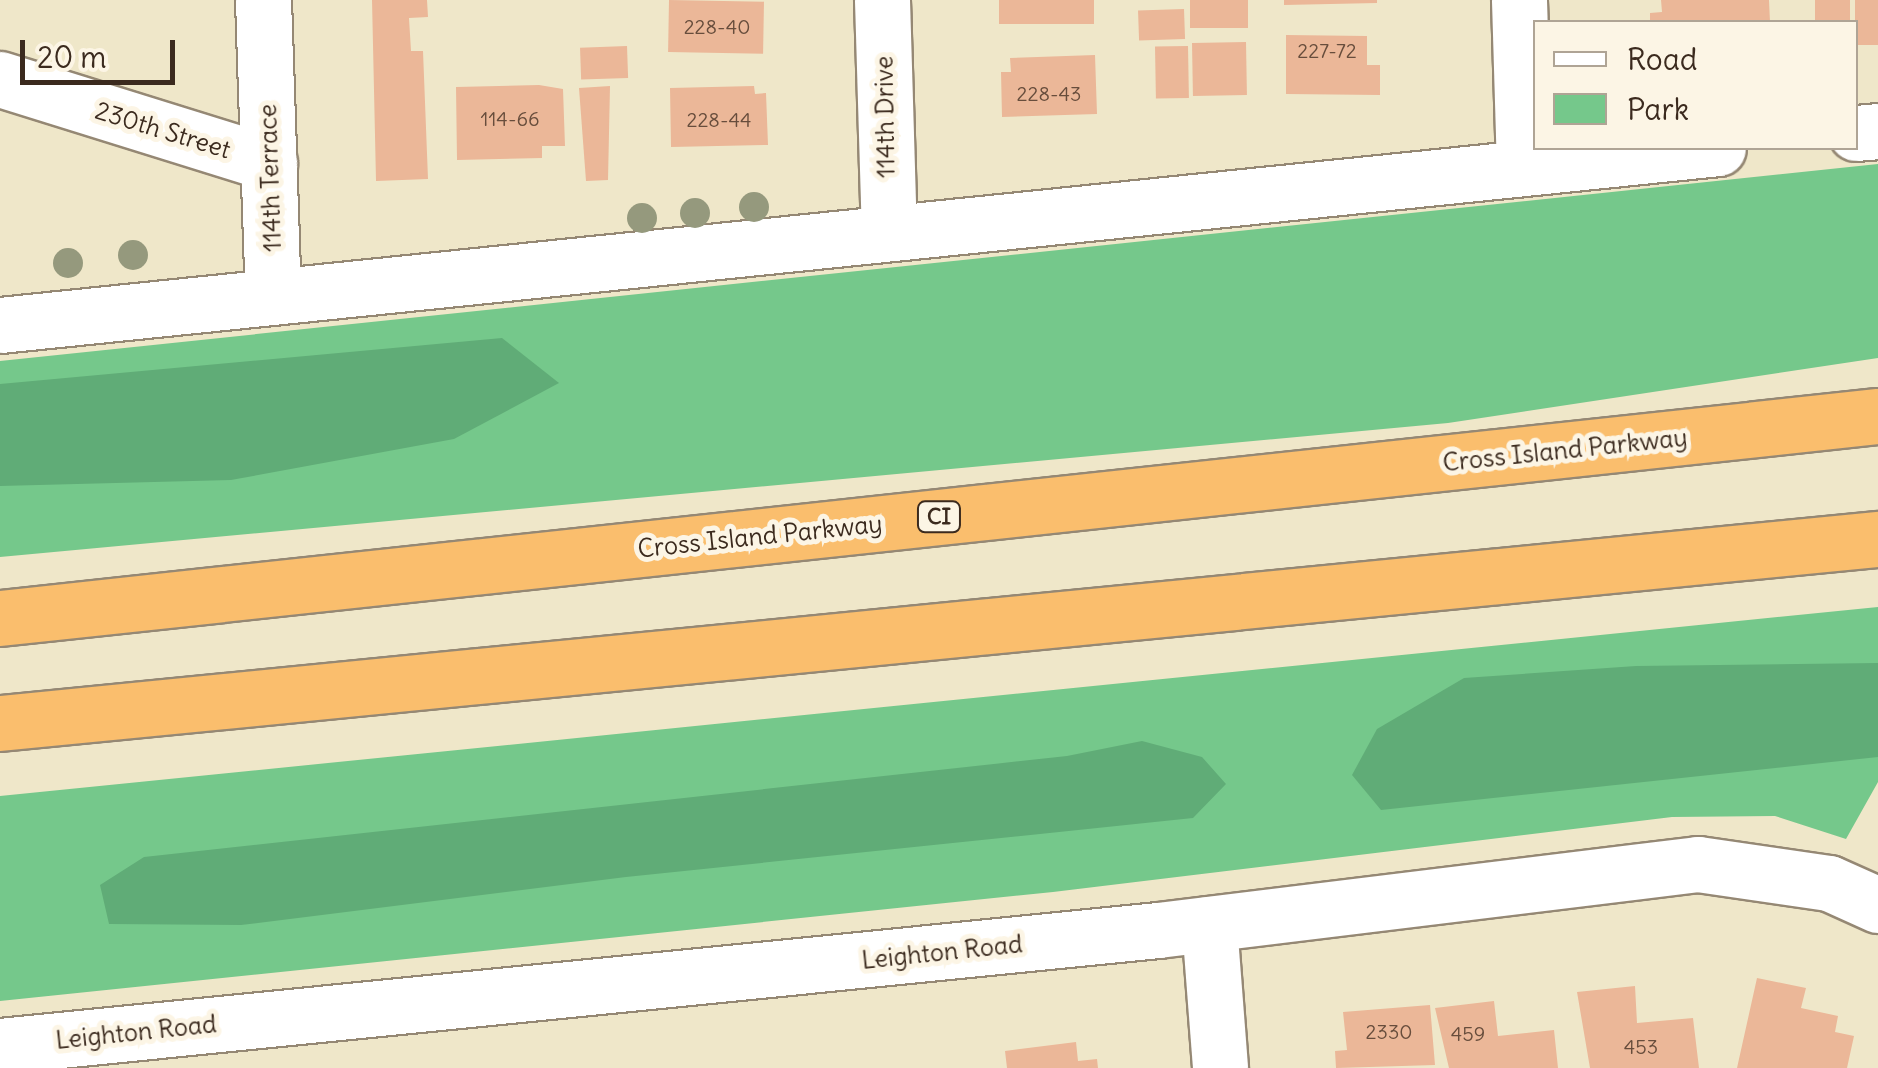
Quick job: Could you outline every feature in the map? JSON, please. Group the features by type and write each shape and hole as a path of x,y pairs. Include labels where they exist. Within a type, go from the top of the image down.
{"highway":[{"name":"Cross Island Parkway","path":"0,618 1878,416"},
{"path":"0,722 1878,539"}],"street":[{"name":"114th Terrace","path":"264,0 274,296"},
{"name":"114th Drive","path":"882,0 888,233"},
{"path":"1519,0 1524,167"},
{"name":"230th Street","path":"0,79 269,163"},
{"path":"0,324 1698,150"},
{"name":"Leighton Road","path":"0,1046 1208,924 1698,864 1829,883 1878,906"},
{"path":"1208,924 1220,1068"}],"green space":[{"path":"1878,164 1878,358 1448,423 0,557 0,361"},
{"path":"502,338 559,383 454,439 231,480 0,486 0,384"},
{"path":"1878,607 1878,782 1846,839 1775,816 1672,817 1053,892 0,1001 0,796"},
{"path":"1878,663 1878,757 1381,810 1352,775 1377,729 1464,678 1636,666"},
{"path":"1142,741 1202,757 1226,784 1193,818 626,877 241,925 109,924 100,885 144,857 1067,756"}],"building":[{"path":"372,0 427,0 428,17 409,18 411,51 423,51 428,179 376,181"},
{"path":"669,0 764,2 763,54 668,52"},
{"path":"999,0 1094,0 1094,24 999,24"},
{"path":"1190,0 1248,0 1248,28 1190,28"},
{"path":"1284,0 1377,0 1377,3 1284,5"},
{"path":"1661,0 1769,0 1770,20 1650,20 1650,13 1662,12"},
{"path":"1815,0 1850,0 1850,20 1815,20"},
{"path":"1855,0 1878,0 1878,45 1858,45"},
{"path":"1184,9 1185,39 1139,41 1138,11"},
{"path":"1286,35 1367,36 1367,65 1380,65 1380,95 1286,94"},
{"path":"1246,42 1247,95 1193,96 1192,43"},
{"path":"627,46 628,78 581,80 580,48"},
{"path":"1188,46 1189,98 1156,99 1155,47"},
{"path":"1095,55 1097,114 1002,117 1001,72 1011,72 1010,58"},
{"path":"539,85 563,89 565,146 542,146 542,158 457,160 456,87"},
{"path":"610,86 608,180 586,181 579,88"},
{"path":"754,86 755,94 766,93 768,145 671,147 670,88"},
{"path":"1757,978 1806,988 1801,1008 1838,1016 1835,1032 1854,1036 1847,1068 1737,1068"},
{"path":"1635,986 1637,1023 1693,1018 1699,1068 1590,1068 1577,992"},
{"path":"1494,1001 1498,1036 1554,1030 1558,1068 1449,1068 1435,1008"},
{"path":"1430,1005 1435,1065 1336,1068 1335,1051 1347,1050 1343,1012"},
{"path":"1076,1042 1078,1061 1097,1059 1098,1068 1007,1068 1005,1051"}]}
